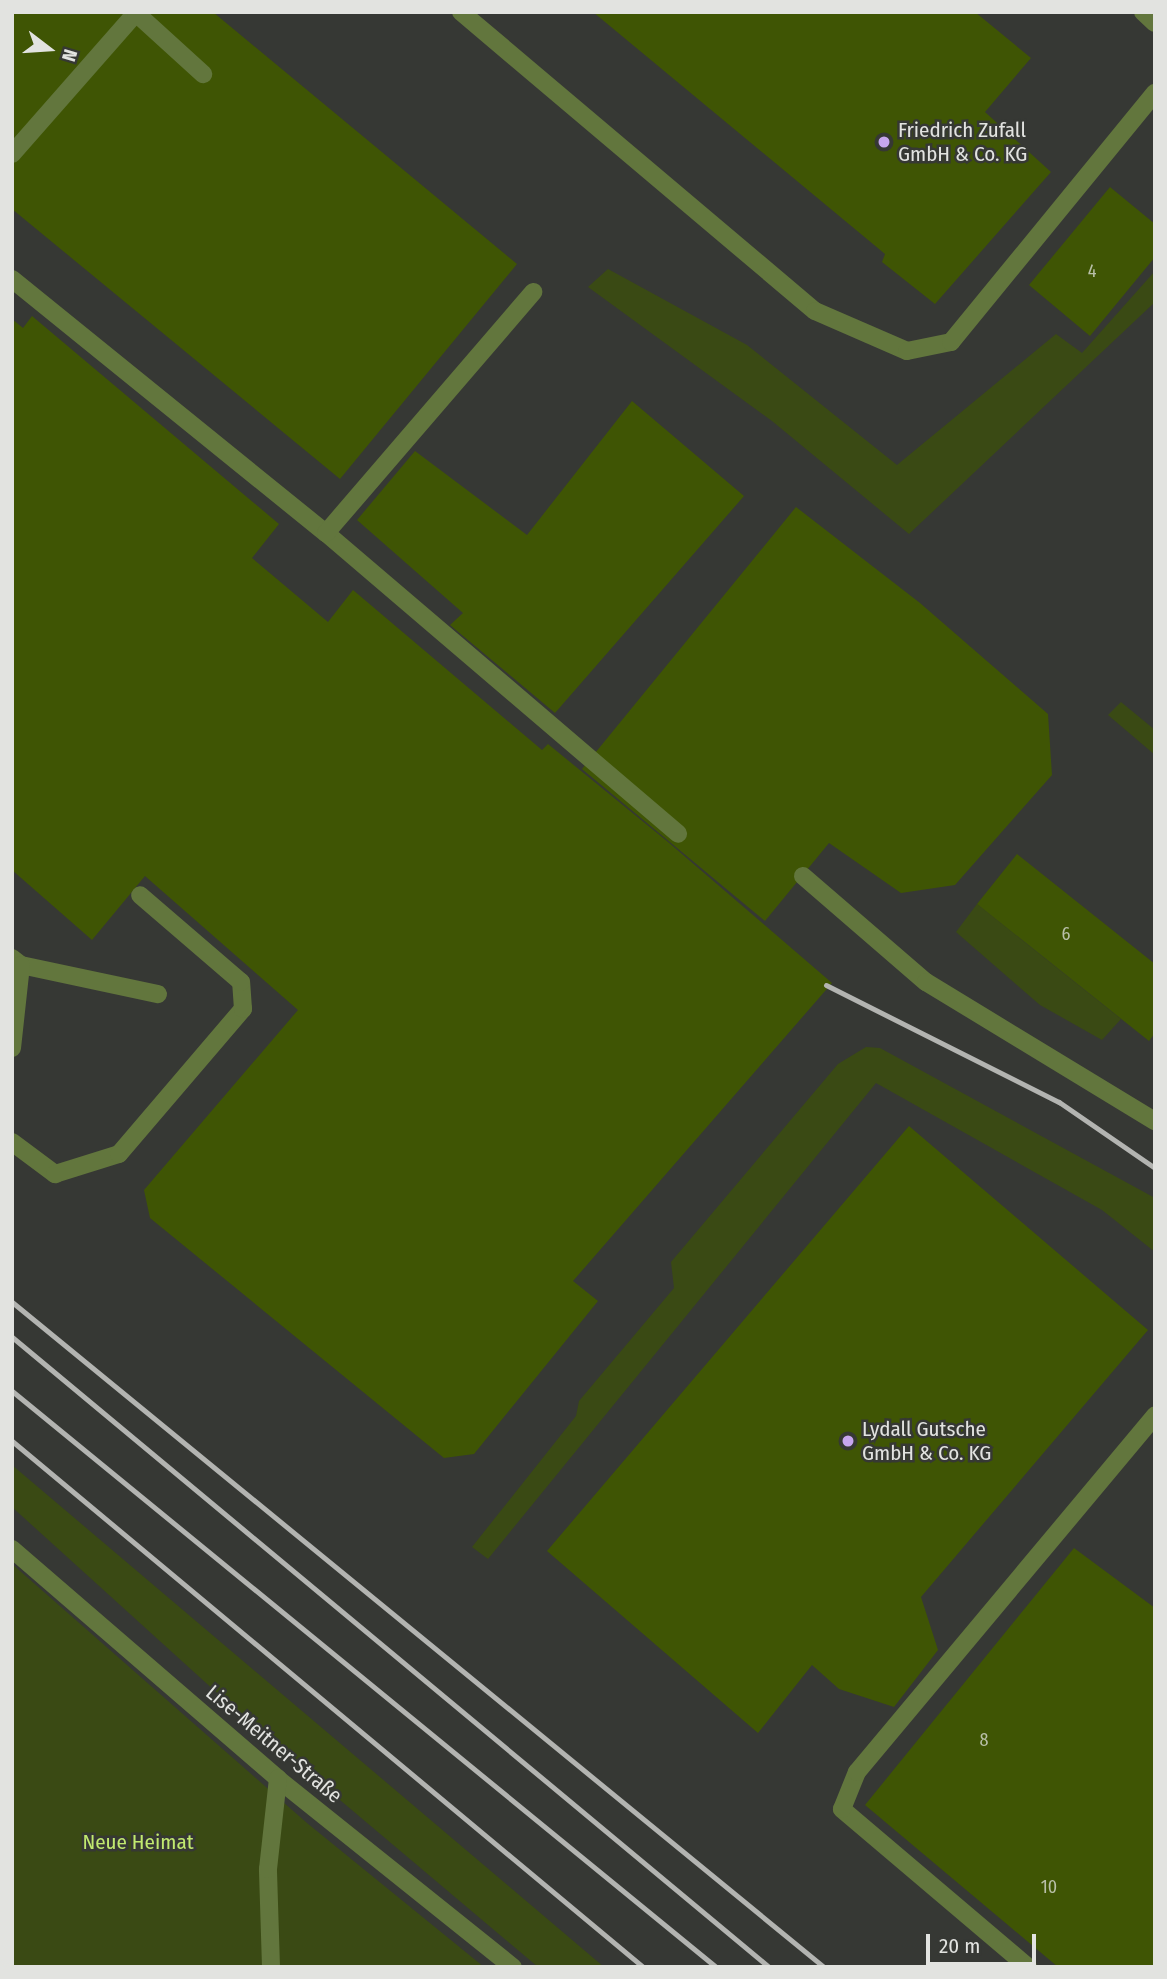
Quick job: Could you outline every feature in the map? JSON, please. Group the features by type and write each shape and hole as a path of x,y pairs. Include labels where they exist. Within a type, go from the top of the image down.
{"street":[{"path":"461,12 815,311 907,351 951,342 1155,93"},
{"path":"1143,12 1155,23"},
{"path":"12,154 136,13 203,74"},
{"path":"12,279 326,533 678,834"},
{"path":"326,533 533,292"},
{"path":"803,876 926,982 1155,1121"},
{"path":"12,1142 55,1174 119,1154 243,1009 241,982 140,895"},
{"path":"12,1048 17,961 158,994"},
{"path":"1028,1967 842,1809 857,1772 1155,1415"},
{"name":"Lise-Meitner-Straße","path":"12,1549 278,1779 513,1967"},
{"path":"271,1967 268,1869 278,1779"}],"green space":[{"path":"608,269 747,345 897,465 1056,334 1082,353 1155,271 1155,302 909,534 772,421 588,287"},
{"path":"1121,702 1155,730 1155,755 1108,715"},
{"path":"977,904 1121,1019 1102,1040 1040,1005 956,932"},
{"path":"866,1047 880,1048 1155,1198 1155,1252 1102,1210 876,1083 488,1559 472,1547 576,1416 579,1401 674,1288 671,1262 838,1064"},
{"path":"12,1465 604,1967 538,1967 270,1741 12,1507"},
{"name":"Neue Heimat","path":"12,1564 307,1823 484,1967 12,1967"}],"building":[{"path":"12,12 213,12 517,264 340,479 12,209"},
{"name":"Friedrich Zufall GmbH & Co. KG","path":"593,12 975,12 1031,58 985,112 1051,172 935,304 882,262 885,254"},
{"path":"1110,187 1155,224 1155,257 1090,336 1029,285"},
{"path":"32,316 279,524 252,558 328,622 353,590 542,750 548,744 668,842 832,983 573,1281 598,1301 474,1454 444,1458 150,1218 144,1190 298,1010 145,876 92,940 12,870 12,319 23,328"},
{"path":"632,401 744,496 555,713 450,625 463,613 357,520 415,451 527,535"},
{"path":"796,507 920,603 1048,714 1052,775 955,885 901,893 829,843 765,921 582,769"},
{"path":"1017,854 1155,964 1155,1033 1149,1041 977,904"},
{"name":"Lydall Gutsche GmbH & Co. KG","path":"909,1126 1148,1330 921,1597 938,1650 894,1707 839,1689 812,1665 758,1733 547,1551"},
{"path":"1074,1548 1155,1608 1155,1967 1058,1967 865,1805"}],"railway":[{"path":"826,985 1059,1102 1155,1168"},
{"path":"12,1302 824,1967"},
{"path":"12,1337 769,1967"},
{"path":"12,1391 716,1967"},
{"path":"12,1441 643,1967"}],"place":[{"name":"Friedrich Zufall GmbH & Co. KG","path":"884,142"},
{"name":"Lydall Gutsche GmbH & Co. KG","path":"848,1441"}]}
